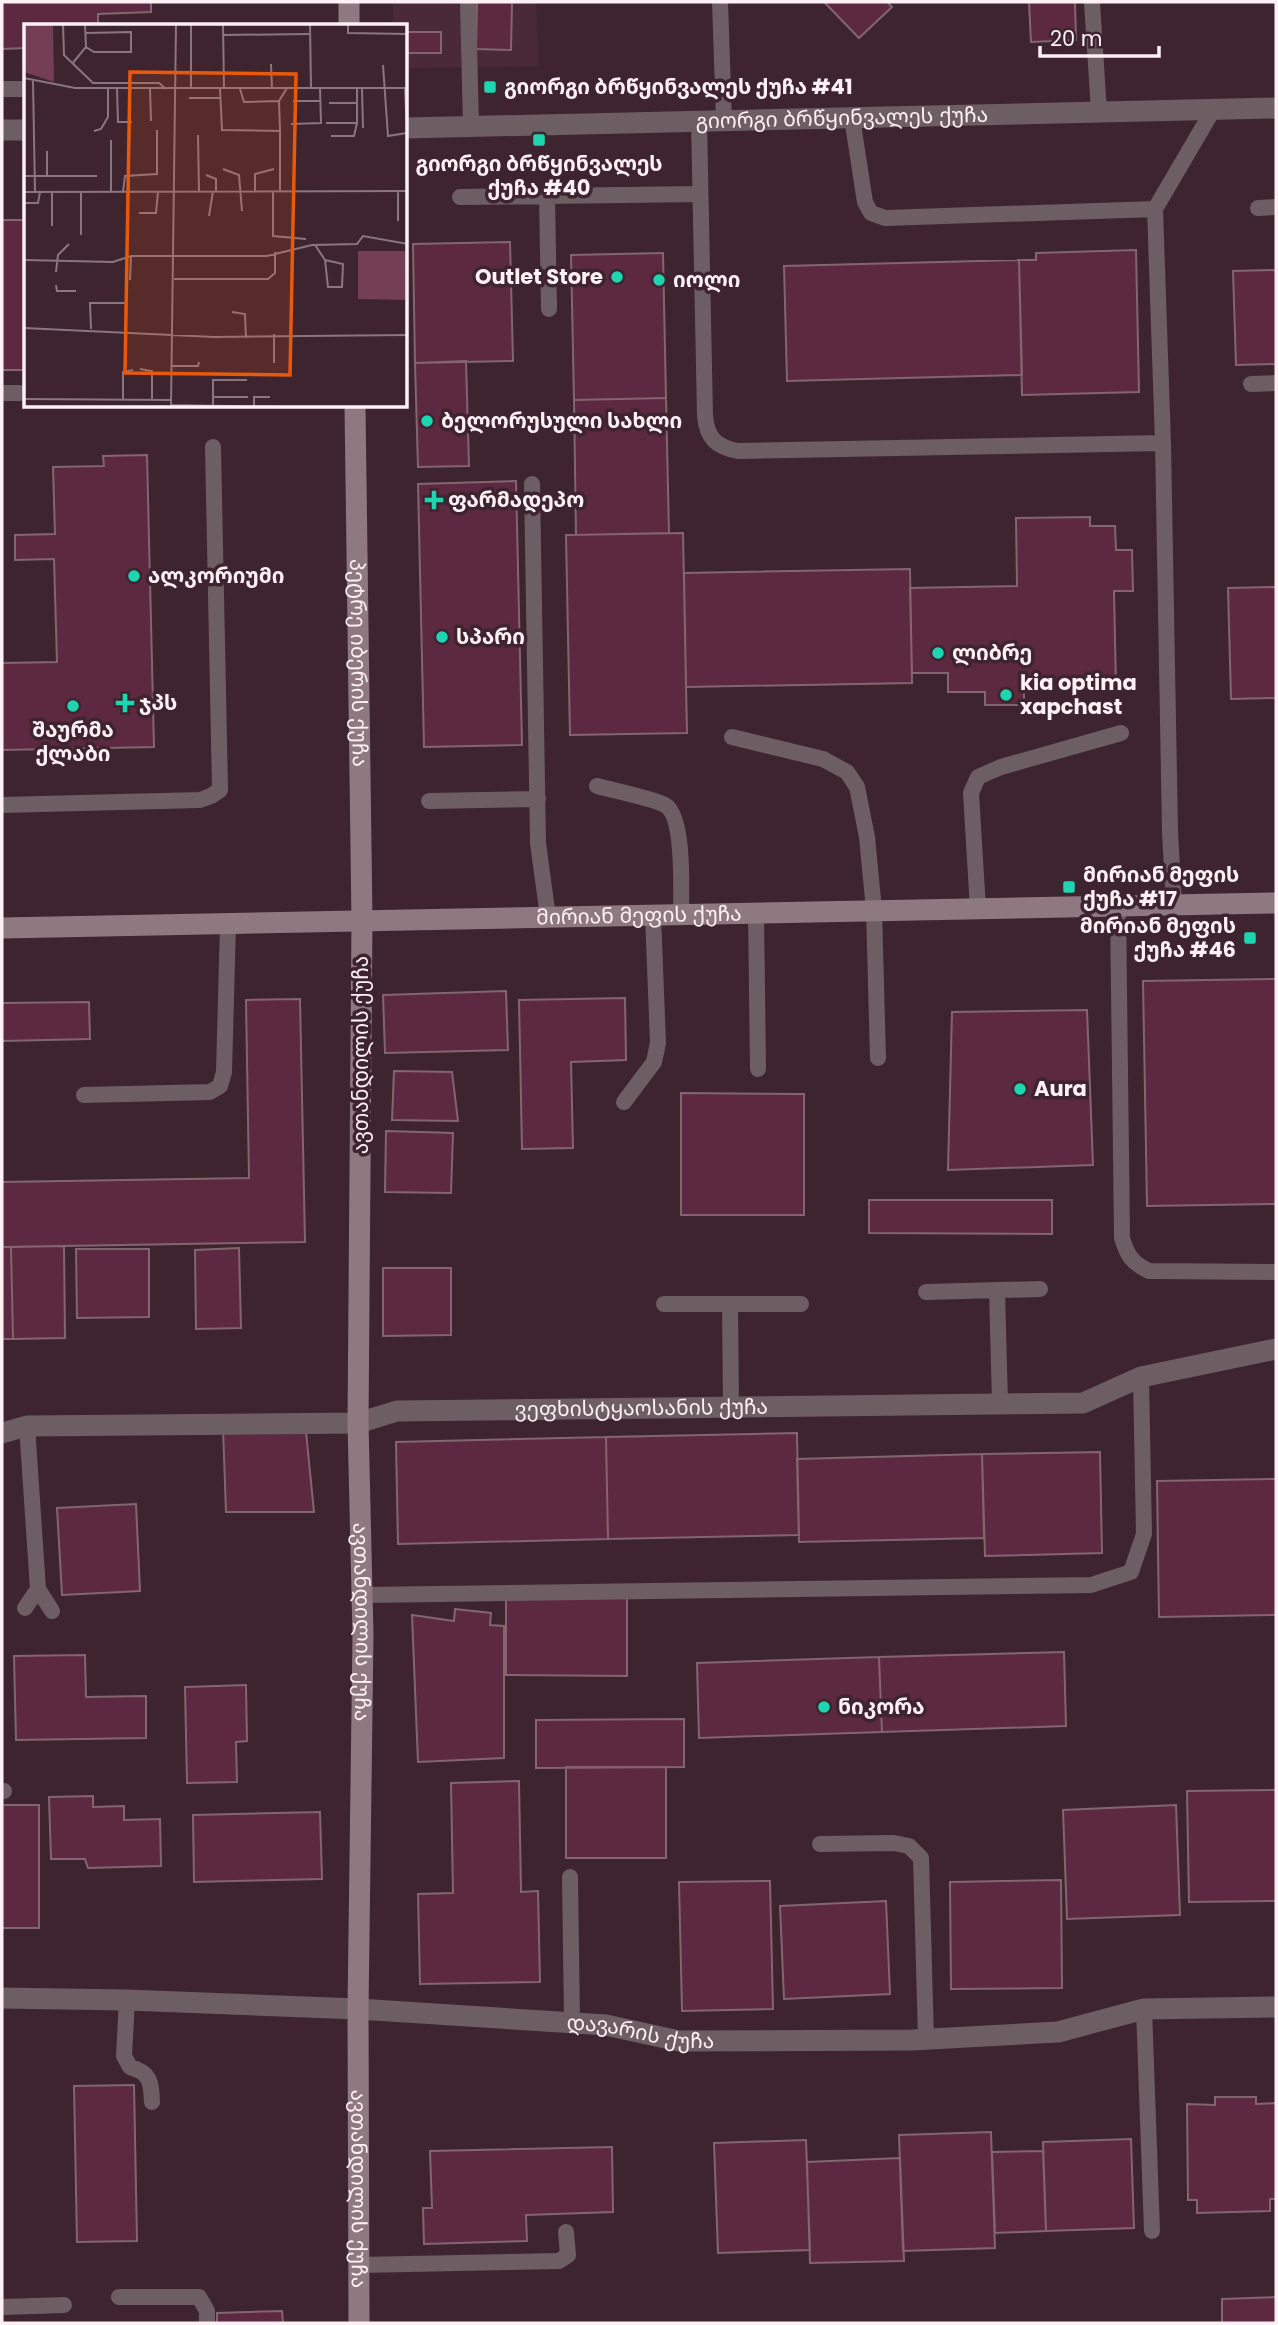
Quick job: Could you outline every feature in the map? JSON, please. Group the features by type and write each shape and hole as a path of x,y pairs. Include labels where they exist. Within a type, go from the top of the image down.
{"street":[{"path":"349,2 349,24"},
{"name":"გიორგი ბრწყინვალეს ქუჩა","path":"408,128 1276,108"},
{"path":"2,130 24,130"},
{"name":"პეტრე იბერის ქუჩა","path":"355,408 362,921"},
{"name":"მირიან მეფის ქუჩა","path":"2,928 1276,902"},
{"name":"ავთანდილის ქუჩა","path":"359,2323 362,921"},
{"name":"ვეფხისტყაოსანის ქუჩა","path":"2,1433 27,1426 359,1423 397,1411 1083,1403 1141,1377 1276,1349"},
{"name":"დავარის ქუჩა","path":"2,1998 358,2009 606,2025 679,2041 926,2039 1058,2032 1144,2009 1276,2007"}],"lane":[{"path":"468,2 471,127"},
{"path":"720,2 724,121"},
{"path":"1092,2 1099,112"},
{"path":"2,89 24,89"},
{"path":"1174,905 1155,209 1213,110"},
{"path":"852,118 865,202 871,213 885,218 1155,209"},
{"path":"699,121 705,416 706,430 713,441 725,449 738,451 1163,443"},
{"path":"460,197 700,194"},
{"path":"547,195 549,309"},
{"path":"1258,208 1276,208"},
{"path":"1251,384 1276,383"},
{"path":"2,393 20,393"},
{"path":"2,805 200,800 220,790 212,447"},
{"path":"532,484 538,843 548,917"},
{"path":"978,909 971,793 978,777 1000,767 1121,733"},
{"path":"732,737 823,759 847,772 857,786 867,837 874,911 878,1058"},
{"path":"597,786 667,806 674,815 679,841 681,915"},
{"path":"429,801 538,799"},
{"path":"1118,906 1122,1238 1127,1253 1135,1265 1149,1271 1276,1272"},
{"path":"756,913 758,1069"},
{"path":"624,1102 654,1062 658,1043 653,915"},
{"path":"84,1095 209,1092 220,1086 224,1072 228,924"},
{"path":"926,1292 1040,1289"},
{"path":"997,1290 1000,1404"},
{"path":"664,1304 801,1304"},
{"path":"730,1304 731,1407"},
{"path":"362,1595 1091,1585 1131,1572 1144,1534 1141,1377"},
{"path":"27,1426 38,1588 52,1611"},
{"path":"25,1608 38,1588"},
{"path":"820,1844 894,1843 909,1846 921,1858 926,2039"},
{"path":"570,1877 572,2023"},
{"path":"127,2000 124,2056 130,2067 141,2070 150,2081 152,2102"},
{"path":"1144,2009 1152,2231"},
{"path":"359,2265 559,2261 568,2255 566,2232"},
{"path":"119,2297 199,2297 207,2312 207,2323"},
{"path":"2,2307 64,2305"}],"shaded area":[{"path":"393,2 536,2 538,66 408,68 408,24 393,24"}],"building":[{"path":"2,2 151,2 151,12 98,14 98,24 24,24 24,48 2,49"},
{"path":"477,2 512,2 511,50 476,49"},
{"path":"824,2 887,2 892,7 859,38"},
{"path":"1029,2 1075,2 1076,40 1031,42"},
{"path":"408,32 441,32 441,53 408,53"},
{"path":"2,220 24,220 24,370 2,370"},
{"path":"510,242 513,361 415,363 413,244"},
{"path":"1136,250 1139,392 1022,395 1019,260 1036,260 1036,253"},
{"path":"663,253 666,398 574,400 571,255"},
{"path":"1019,260 1022,375 787,381 784,266"},
{"path":"1276,270 1276,364 1236,365 1233,271"},
{"path":"466,361 469,466 418,467 415,363"},
{"path":"666,398 669,533 576,535 574,400"},
{"path":"147,455 154,747 2,750 2,663 57,662 54,559 15,560 15,535 55,534 53,467 104,466 103,456"},
{"path":"516,481 522,745 424,747 418,484"},
{"path":"1090,517 1090,526 1115,526 1116,550 1132,550 1133,591 1114,591 1116,686 1024,688 1024,705 985,705 985,692 948,692 948,673 912,673 910,588 1017,586 1016,518"},
{"path":"683,533 687,733 570,735 566,535"},
{"path":"910,569 912,683 686,687 684,573"},
{"path":"1276,587 1276,698 1231,699 1228,588"},
{"path":"1276,979 1276,1204 1147,1206 1143,981"},
{"path":"506,991 508,1050 385,1053 383,995"},
{"path":"625,998 626,1060 571,1062 573,1148 522,1149 519,1000"},
{"path":"300,999 305,1242 2,1247 2,1182 249,1178 246,1000"},
{"path":"89,1002 90,1039 2,1041 2,1003"},
{"name":"Aura","path":"1087,1010 1093,1165 948,1170 952,1012"},
{"path":"394,1071 452,1072 458,1121 392,1120"},
{"path":"681,1093 804,1094 804,1215 681,1215"},
{"path":"386,1131 453,1133 451,1193 385,1192"},
{"path":"869,1200 1052,1200 1052,1234 869,1233"},
{"path":"64,1246 65,1338 13,1339 11,1247"},
{"path":"2,1247 11,1247 13,1339 2,1339"},
{"path":"239,1248 241,1328 196,1329 195,1250"},
{"path":"76,1249 149,1249 149,1317 77,1318"},
{"path":"383,1268 451,1268 451,1335 383,1336"},
{"path":"223,1428 306,1432 314,1512 226,1512"},
{"path":"797,1433 799,1535 608,1539 606,1437"},
{"path":"606,1437 608,1539 398,1544 396,1442"},
{"path":"1100,1452 1102,1553 985,1556 982,1454"},
{"path":"982,1454 984,1538 799,1542 797,1459"},
{"path":"1276,1479 1276,1615 1159,1617 1157,1481"},
{"path":"136,1504 140,1591 62,1595 57,1508"},
{"path":"506,1595 627,1595 627,1676 506,1675"},
{"path":"455,1609 491,1613 490,1625 504,1626 504,1758 418,1762 412,1615 454,1621"},
{"path":"1064,1652 1066,1726 882,1732 879,1657"},
{"path":"85,1655 86,1697 146,1696 146,1738 16,1740 14,1656"},
{"path":"879,1657 882,1732 699,1738 697,1663"},
{"path":"246,1685 247,1741 236,1742 237,1782 187,1783 185,1687"},
{"path":"684,1719 684,1767 536,1768 536,1720"},
{"path":"566,1767 666,1767 666,1858 566,1858"},
{"path":"519,1781 521,1892 538,1891 540,1982 420,1984 418,1894 453,1893 451,1783"},
{"path":"1276,1790 1276,1901 1189,1902 1187,1791"},
{"path":"93,1796 93,1807 124,1806 124,1820 160,1819 161,1866 88,1868 85,1859 51,1859 49,1797"},
{"path":"2,1805 39,1805 39,1928 2,1928"},
{"path":"1176,1805 1180,1915 1067,1919 1063,1810"},
{"path":"320,1812 322,1879 194,1882 193,1815"},
{"path":"1061,1880 1062,1988 951,1989 950,1882"},
{"path":"770,1881 773,2009 682,2011 679,1882"},
{"path":"886,1901 890,1994 784,1999 780,1906"},
{"path":"134,2085 137,2241 77,2242 74,2086"},
{"path":"1215,2097 1256,2097 1256,2104 1276,2103 1276,2199 1270,2199 1270,2211 1197,2213 1197,2200 1188,2200 1187,2104 1215,2105"},
{"path":"991,2132 995,2248 903,2251 899,2135"},
{"path":"1131,2139 1134,2228 1046,2231 1043,2142"},
{"path":"806,2140 810,2250 718,2253 714,2143"},
{"path":"612,2147 613,2212 526,2215 527,2241 424,2244 423,2208 432,2208 430,2151"},
{"path":"1043,2151 1046,2231 995,2233 992,2152"},
{"path":"900,2158 904,2261 810,2263 807,2162"},
{"path":"1276,2297 1276,2323 1222,2323 1222,2299"},
{"path":"282,2311 283,2323 217,2323 217,2313"}],"place":[{"name":"გიორგი ბრწყინვალეს ქუჩა #41","path":"490,87"},
{"name":"გიორგი ბრწყინვალეს ქუჩა #40","path":"539,140"},
{"name":"Outlet Store","path":"617,277"},
{"name":"იოლი","path":"659,280"},
{"name":"ბელორუსული სახლი","path":"427,421"},
{"name":"ფარმადეპო","path":"434,500"},
{"name":"ალკორიუმი","path":"134,576"},
{"name":"სპარი","path":"442,637"},
{"name":"ლიბრე","path":"938,653"},
{"name":"kia optima xapchast","path":"1006,695"},
{"name":"ჯპს","path":"125,703"},
{"name":"შაურმა ქლაბი","path":"73,706"},
{"name":"მირიან მეფის ქუჩა #17","path":"1069,887"},
{"name":"მირიან მეფის ქუჩა #46","path":"1250,938"},
{"name":"Aura","path":"1020,1089"},
{"name":"ნიკორა","path":"824,1707"}]}
